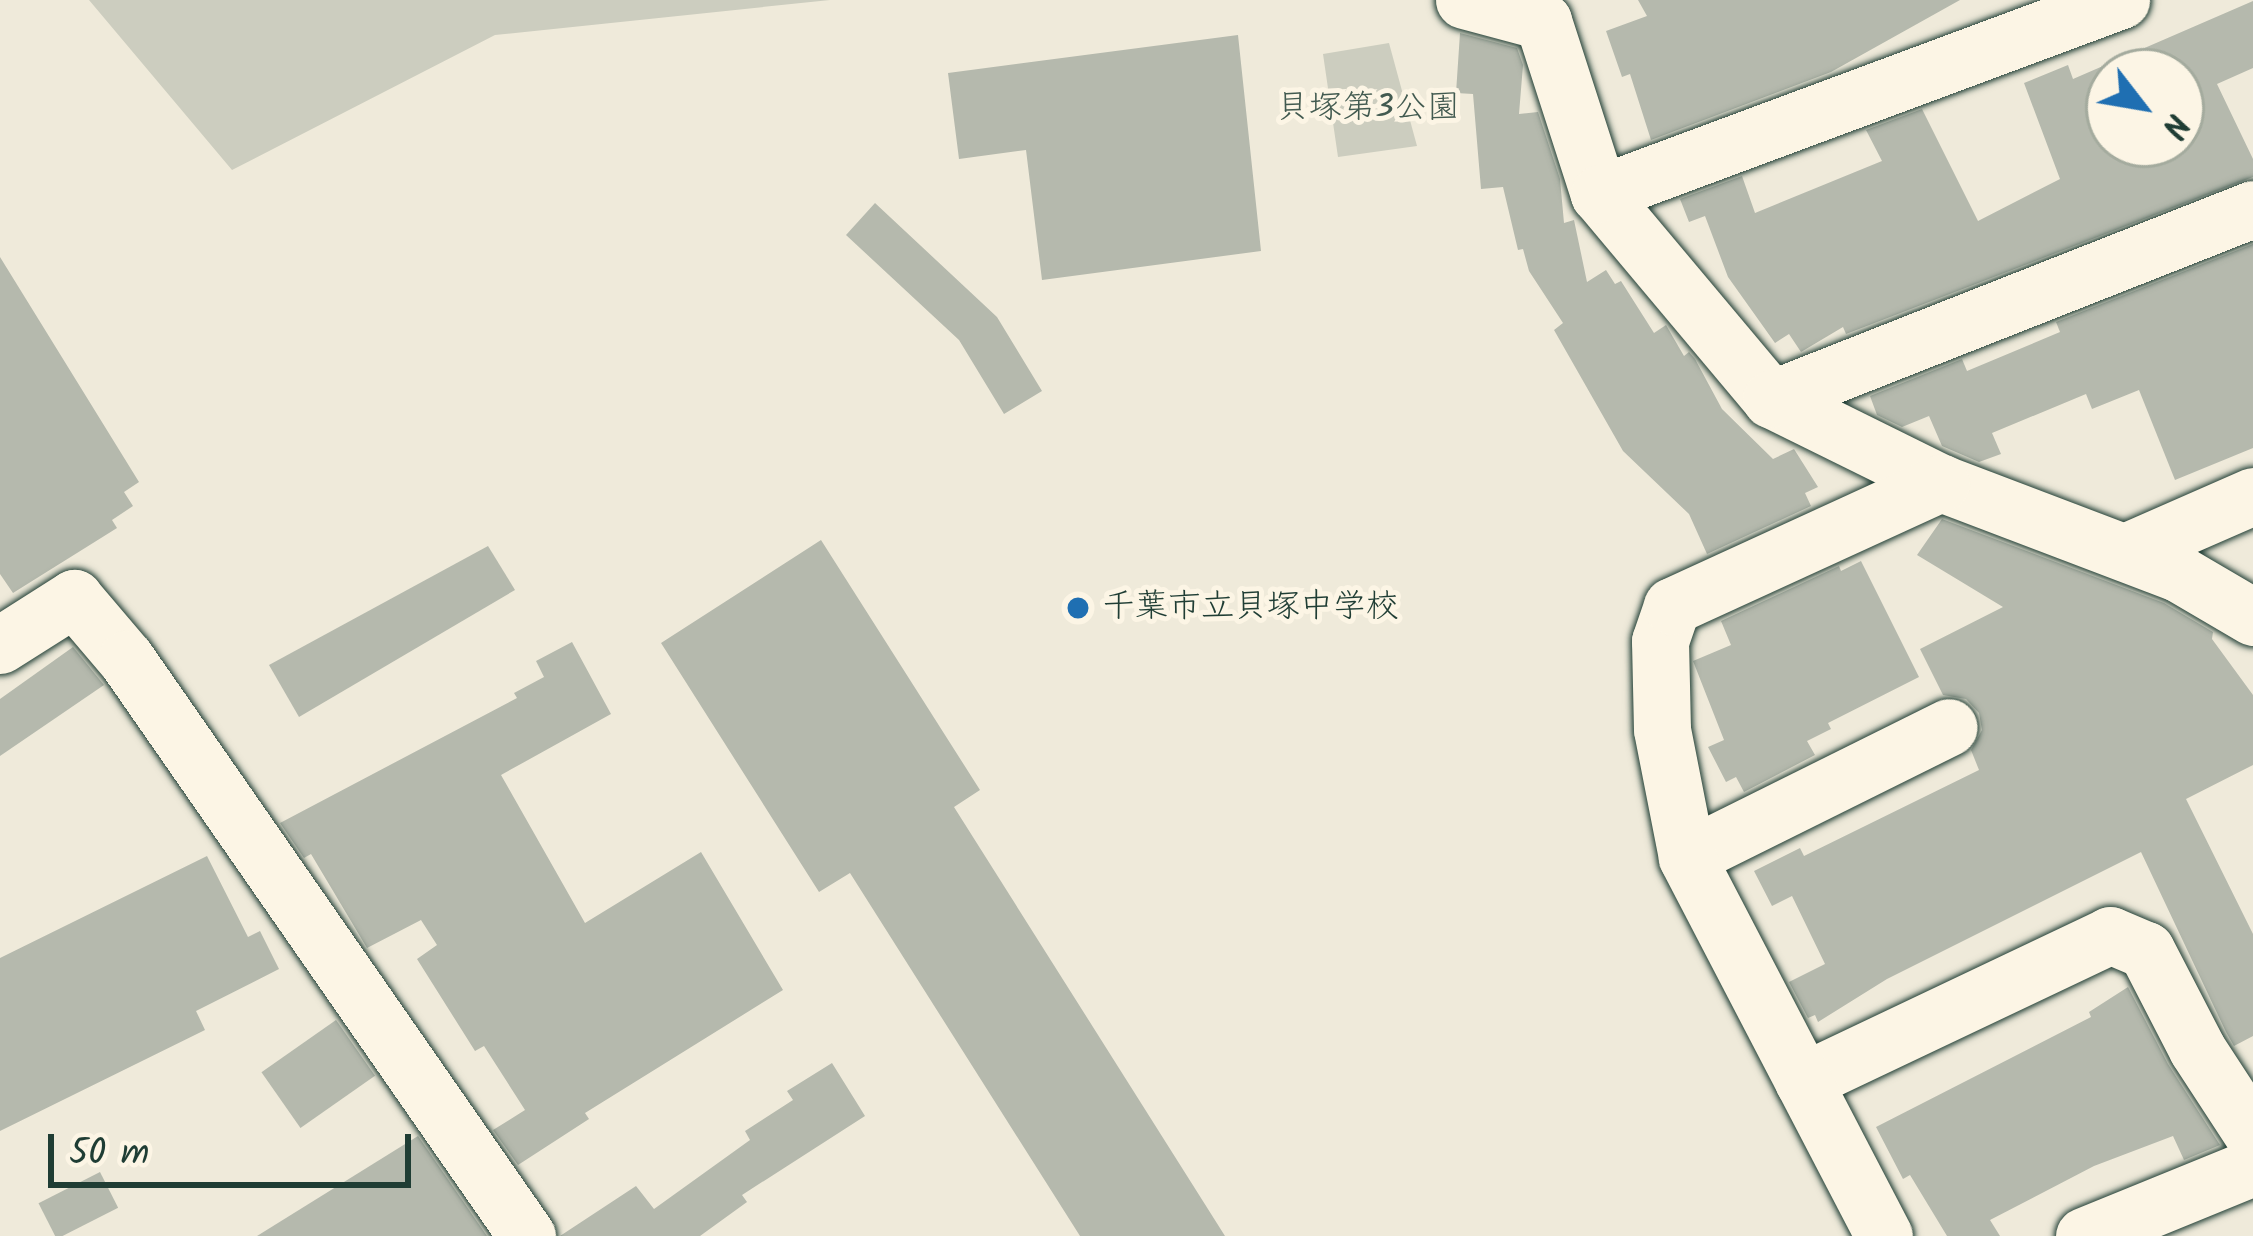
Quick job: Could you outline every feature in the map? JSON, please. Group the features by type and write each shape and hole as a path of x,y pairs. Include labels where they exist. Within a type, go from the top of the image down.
{"street":[{"path":"1463,0 1557,11 1600,194 1771,399 1941,483 2178,573 2253,617"},
{"path":"1600,194 2121,0"},
{"path":"1771,399 2253,209"},
{"path":"1884,1236 1687,857 1662,729 1660,640 1672,606 1941,483"},
{"path":"2125,551 2253,496"},
{"path":"0,645 74,598 139,678 527,1236"},
{"path":"1687,857 1949,727"},
{"path":"1803,1081 2110,935 2146,950 2197,1049 2253,1136"},
{"path":"2084,1236 2253,1167"}],"green space":[{"path":"89,0 830,0 495,35 232,170"},
{"name":"貝塚第3公園","path":"1389,43 1417,146 1338,157 1323,54"}],"building":[{"path":"1638,0 1960,0 1831,72 1651,140 1630,74 1622,77 1606,31 1647,16"},
{"path":"2253,1 2253,68 2217,84 2253,159 2253,177 1846,334 1843,327 1801,352 1789,334 1775,343 1728,277 1705,216 1689,222 1680,199 1742,176 1755,213 1882,161 1866,130 1922,109 1978,221 2060,179 2024,83 2068,65 2073,79 2085,74 2085,168 2205,168 2205,48 2145,48"},
{"path":"1460,33 1517,48 1523,65 1519,114 1538,112 1560,179 1564,223 1574,220 1587,282 1606,270 1615,284 1621,281 1654,333 1666,325 1684,356 1689,352 1695,359 1722,409 1773,459 1794,449 1818,487 1805,493 1811,506 1707,554 1689,514 1623,451 1554,330 1563,323 1529,271 1523,249 1518,250 1503,187 1481,189 1473,94 1456,93"},
{"path":"1238,35 1261,251 1042,280 1026,150 959,159 948,73"},
{"path":"875,203 997,317 1042,391 1004,414 959,340 846,235"},
{"path":"2253,244 2253,448 2175,480 2139,390 2092,409 2086,394 1992,433 2001,454 1979,462 1942,446 1929,416 1902,427 1877,415 1870,396 1962,359 1967,371 2060,332 2056,322"},
{"path":"0,257 139,482 124,492 133,506 112,520 117,528 13,593 0,574"},
{"path":"1942,519 2164,603 2213,632 2212,639 2253,695 2253,765 2186,799 2253,934 2253,1036 2234,1046 2141,852 1887,979 1818,1022 1815,1015 1808,1018 1789,982 1825,964 1792,896 1772,906 1754,871 1800,848 1804,856 1979,770 1971,750 1982,730 1979,713 1966,699 1943,695 1920,649 2003,607 1917,555"},
{"path":"821,540 980,790 954,807 1225,1236 1080,1236 850,873 819,892 661,643"},
{"path":"488,546 515,590 299,717 269,665"},
{"path":"1861,561 1919,677 1828,723 1831,729 1807,741 1815,755 1744,792 1736,777 1726,782 1708,747 1724,740 1693,661 1731,645 1721,621 1839,566 1841,571"},
{"path":"572,642 611,714 501,775 585,923 701,852 783,990 585,1113 589,1119 518,1165 493,1130 525,1110 484,1046 475,1051 417,959 437,945 421,920 367,948 311,854 304,858 280,823 517,698 514,693 544,677 536,661"},
{"path":"73,647 104,685 0,756 0,699"},
{"path":"207,856 248,937 260,931 279,969 196,1011 205,1030 0,1131 0,958"},
{"path":"2128,987 2168,1064 2220,1145 2184,1160 2173,1136 2094,1166 1990,1220 2000,1236 1947,1236 1910,1175 1903,1179 1876,1127 2091,1017 2089,1012"},
{"path":"336,1020 375,1076 300,1128 261,1072"},
{"path":"832,1063 865,1116 742,1195 747,1202 700,1236 560,1236 636,1186 654,1209 750,1140 745,1131 793,1100 787,1091"},
{"path":"418,1136 487,1236 257,1236"},
{"path":"100,1172 118,1208 55,1236 39,1203"}],"place":[{"name":"千葉市立貝塚中学校","path":"1078,608"}]}
